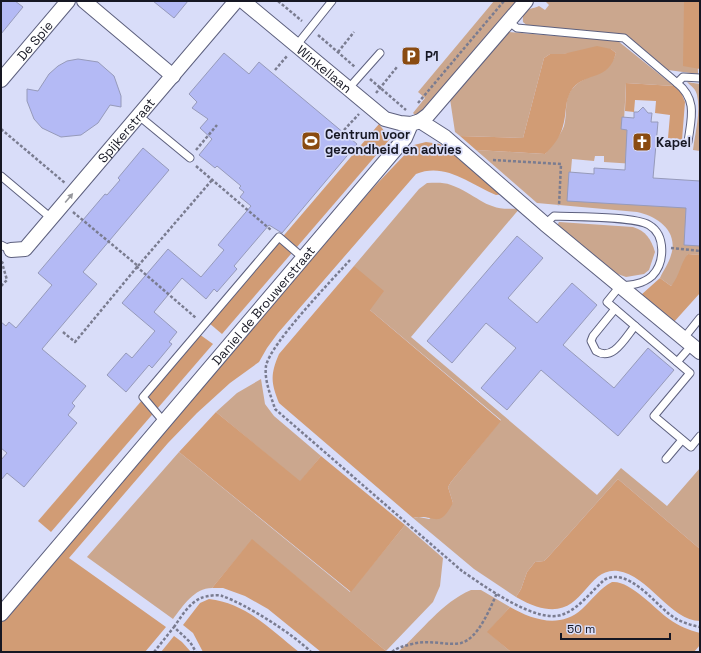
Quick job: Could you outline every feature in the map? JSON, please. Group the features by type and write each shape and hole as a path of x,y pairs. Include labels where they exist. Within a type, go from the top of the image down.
{"street":[{"name":"De Spie","path":"1,80 68,1"},
{"path":"84,1 173,76"},
{"name":"Spijkerstraat","path":"6,248 25,249 236,1"},
{"name":"Winkellaan","path":"243,1 348,90 385,119 400,124 414,119"},
{"name":"Daniel de Brouwerstraat","path":"1,614 405,138 414,119 428,115 526,1"},
{"path":"414,119 445,137 545,224 692,345"}],"lane":[{"path":"296,46 332,1"},
{"path":"508,21 517,28 624,38 686,90 691,99 692,110 688,142"},
{"path":"348,90 380,53"},
{"path":"677,83 683,78 700,78"},
{"path":"139,116 190,158"},
{"path":"1,176 51,218"},
{"path":"545,224 554,216 627,219 649,224 658,234 662,247 661,257 652,276 640,284 620,286 607,302 690,373 654,416 690,447 700,436"},
{"path":"164,422 143,397 204,325 279,237 303,258"},
{"path":"615,309 593,336 591,341 596,351 604,355 613,352 635,326"},
{"path":"677,362 692,345 700,318"},
{"path":"666,459 682,440"}],"path":[{"path":"278,1 363,73 414,119 504,1"},
{"path":"338,52 354,32"},
{"path":"275,70 296,46"},
{"path":"217,125 190,158 191,162 279,237"},
{"path":"1,129 74,191"},
{"path":"470,158 561,164 559,217"},
{"path":"63,332 75,342 212,180"},
{"path":"63,204 138,266 204,325"},
{"path":"662,247 700,251"},
{"path":"1,286 7,280 2,263 6,248"},
{"path":"350,260 280,340 266,366 268,387 275,408 462,571 526,609 541,615 553,616 564,614 604,580 616,576 624,578 634,584 670,614 687,624 700,627"},
{"path":"392,652 396,648 420,641 461,642 471,637 486,617 497,593"},
{"path":"154,652 189,607 201,598 221,595 265,618 303,643 311,652"},
{"path":"174,627 190,642 196,652"}],"shaded area":[{"path":"494,1 517,1 424,112 416,116 413,113 425,98 418,92"},
{"path":"545,1 696,1 698,74 668,70 630,38 622,35 530,28 523,22 524,14 526,11 539,6 545,10 549,5"},
{"path":"684,1 700,1 700,69 683,66"},
{"path":"509,32 618,41 674,86 626,83 624,121 630,121 635,164 604,162 604,156 595,156 594,161 572,159 569,192 689,201 700,237 700,255 688,254 677,280 671,286 660,278 671,255 673,246 672,239 669,232 659,221 637,212 537,203 476,150 545,154 563,129 568,95 579,83 609,65 616,53 611,49 550,54 544,58 523,138 460,136 455,132 450,99"},
{"path":"597,46 611,49 616,53 612,62 603,72 585,79 570,92 562,130 558,138 545,154 476,150 460,136 523,138 544,58 550,54 563,54"},
{"path":"687,82 700,84 700,151 693,150 698,115 697,95 694,89"},
{"path":"626,83 674,86 681,92 685,102 682,140 668,138 670,115 655,113 656,101 635,100 634,112 625,111"},
{"path":"379,124 390,139 222,334 209,323"},
{"path":"426,142 440,144 453,152 504,194 496,195 467,180 447,172 427,171 416,174 278,333 259,362 230,383 197,413 168,443 69,558 166,627 145,652 1,652 1,621 372,189 414,145"},
{"path":"427,183 442,183 451,185 491,206 508,209 520,208 411,337 597,495 621,468 667,506 700,468 700,549 618,479 544,561 535,562 527,572 521,589 516,597 474,569 413,518 419,517 429,519 453,503 448,487 501,420 370,310 354,266 419,189"},
{"path":"559,222 633,227 638,229 645,233 652,243 655,252 649,270 644,274 626,277 612,272 557,226"},
{"path":"688,254 700,255 700,293 673,323 641,295 660,278 671,286"},
{"path":"354,266 384,291 370,310 501,421 451,482 448,487 453,503 444,516 440,519 426,517 413,518 279,403 276,396 273,384 273,373 279,354"},
{"path":"199,334 213,344 51,532 38,521"},
{"path":"261,379 265,404 274,416 321,456 300,482 216,412 237,393"},
{"path":"216,412 300,481 321,456 405,525 351,592 179,452"},
{"path":"179,452 350,592 405,525 443,558 440,586 433,602 386,651 252,540 212,588 194,594 173,619 87,557"},
{"path":"618,479 700,549 700,621 689,619 679,614 639,580 629,574 618,571 606,572 596,579 569,605 556,609 539,607 516,597 521,589 527,572 535,562 544,561 549,556"},
{"path":"252,539 386,651 321,652 268,609 245,596 223,588 212,588"},
{"path":"612,582 619,583 634,590 673,621 684,628 700,633 700,645 694,652 511,652 487,632 510,607 537,619 556,621 565,619 582,609 600,591"},
{"path":"471,590 481,590 510,607 488,632 511,652 398,652 450,602"},
{"path":"209,599 235,606 246,612 268,627 299,652 203,652 193,633 183,625 200,603"},
{"path":"174,636 182,642 191,652 161,652"}],"building":[{"path":"1,1 15,1 23,7 1,34"},
{"path":"153,1 188,1 174,18"},
{"name":"Centrum voor gezondheid en advies","path":"224,53 249,74 259,62 357,144 282,233 269,225 234,266 237,269 217,292 214,289 206,299 182,278 154,312 177,332 169,342 172,344 152,368 149,365 126,392 107,375 126,353 132,358 155,331 122,303 168,249 201,277 224,250 218,245 251,206 240,197 244,192 239,188 241,186 217,166 215,168 199,155 212,139 200,128 208,119 192,108 197,102 189,94"},
{"path":"78,59 98,62 114,76 121,96 121,107 110,105 98,123 81,135 61,137 42,128 34,119 27,101 27,89 38,91 49,74 58,66 67,61"},
{"path":"643,107 648,113 652,113 651,122 658,122 653,178 700,181 700,246 684,245 686,208 567,201 569,172 594,174 594,168 625,170 627,130 621,129 622,117 634,118 634,112 638,112"},
{"path":"143,148 169,170 83,272 97,284 42,349 86,386 72,403 75,406 68,415 77,423 24,487 7,473 1,480 1,460 7,453 1,448 1,322 6,326 9,322 16,328 52,285 38,273 105,194 107,195 120,180 118,178"},
{"path":"517,236 543,258 508,298 537,323 572,283 597,305 563,345 614,388 648,348 674,370 618,436 541,370 507,410 481,388 516,348 486,323 452,363 427,341"}],"place":[{"name":"P1","path":"411,56"},
{"name":"Centrum voor gezondheid en advies","path":"311,141"},
{"name":"Kapel","path":"642,142"}]}
